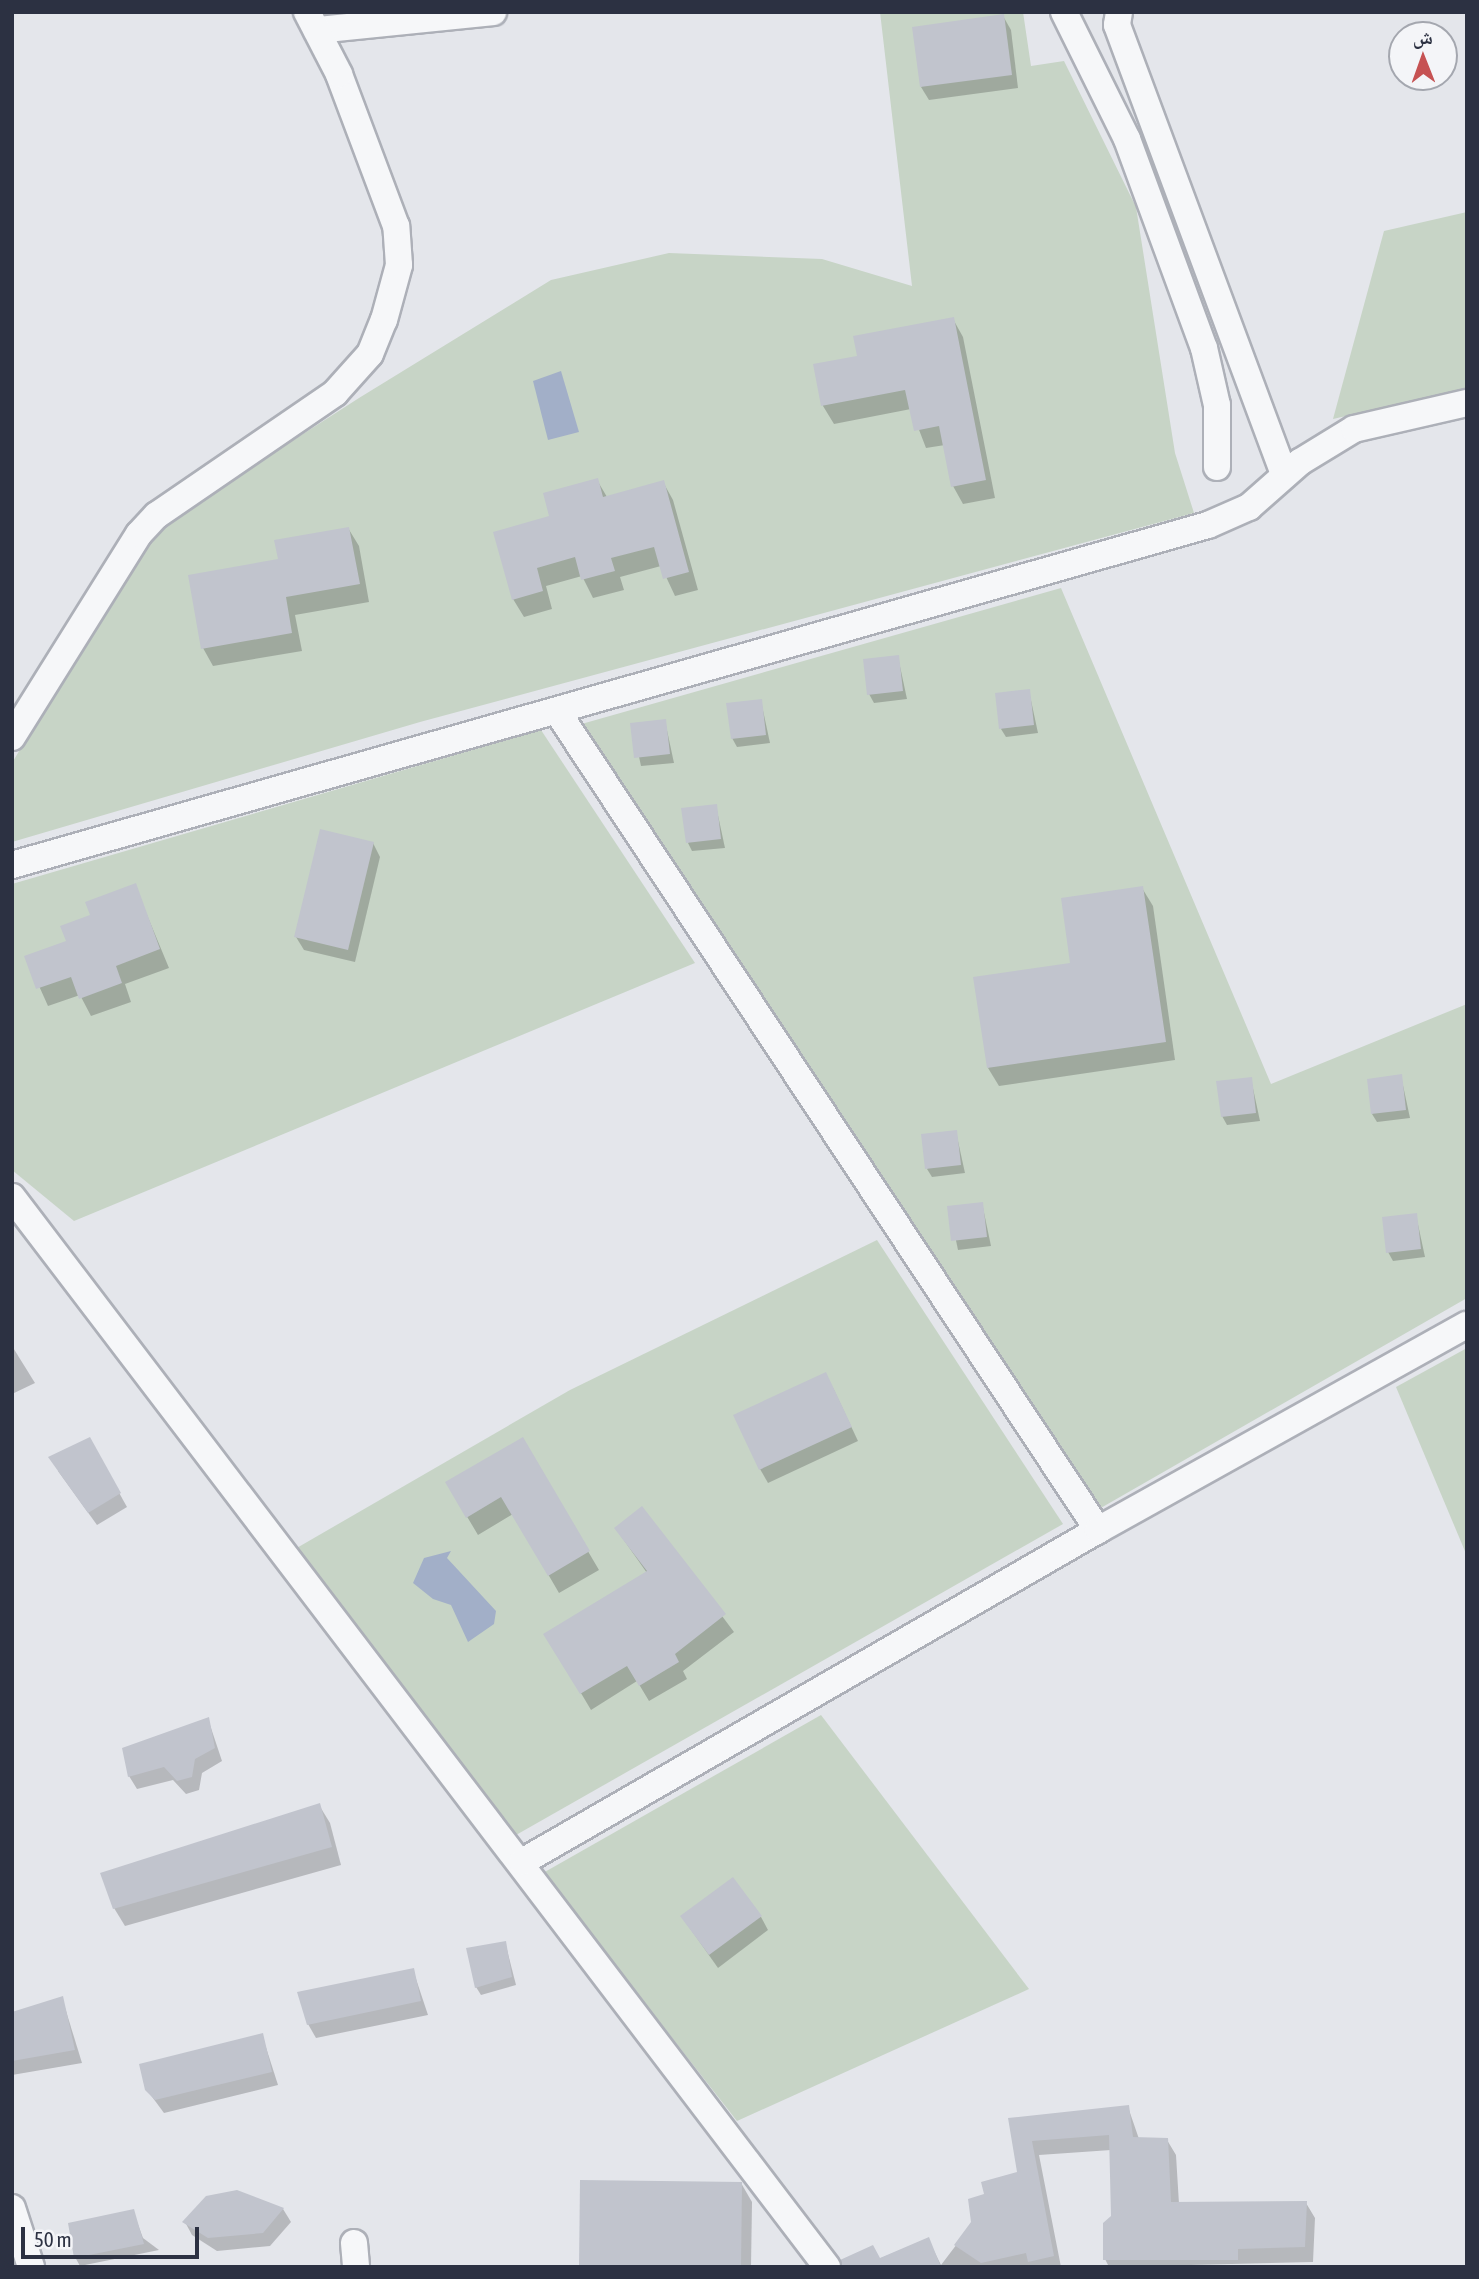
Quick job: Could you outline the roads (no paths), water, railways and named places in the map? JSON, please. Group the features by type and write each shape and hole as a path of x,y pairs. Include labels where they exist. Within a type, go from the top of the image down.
{"street":[{"path":"12,737 139,534 157,515 335,393 370,354 399,265 396,226 372,155 312,21 494,12"},
{"path":"1064,12 1127,139 1200,336 1217,405 1217,467"},
{"path":"1119,12 1117,25 1284,475"},
{"path":"12,865 1208,525 1249,507 1326,442 1354,429 1467,403"},
{"path":"557,711 1098,1530"},
{"path":"12,1197 522,1862 827,2267"},
{"path":"522,1862 1098,1530 1467,1325"},
{"path":"12,2208 31,2267"}],"water":[{"path":"561,371 579,432 548,440 533,381"},
{"path":"451,1551 447,1558 496,1611 494,1624 468,1642 451,1605 433,1599 413,1583 424,1558"}]}
